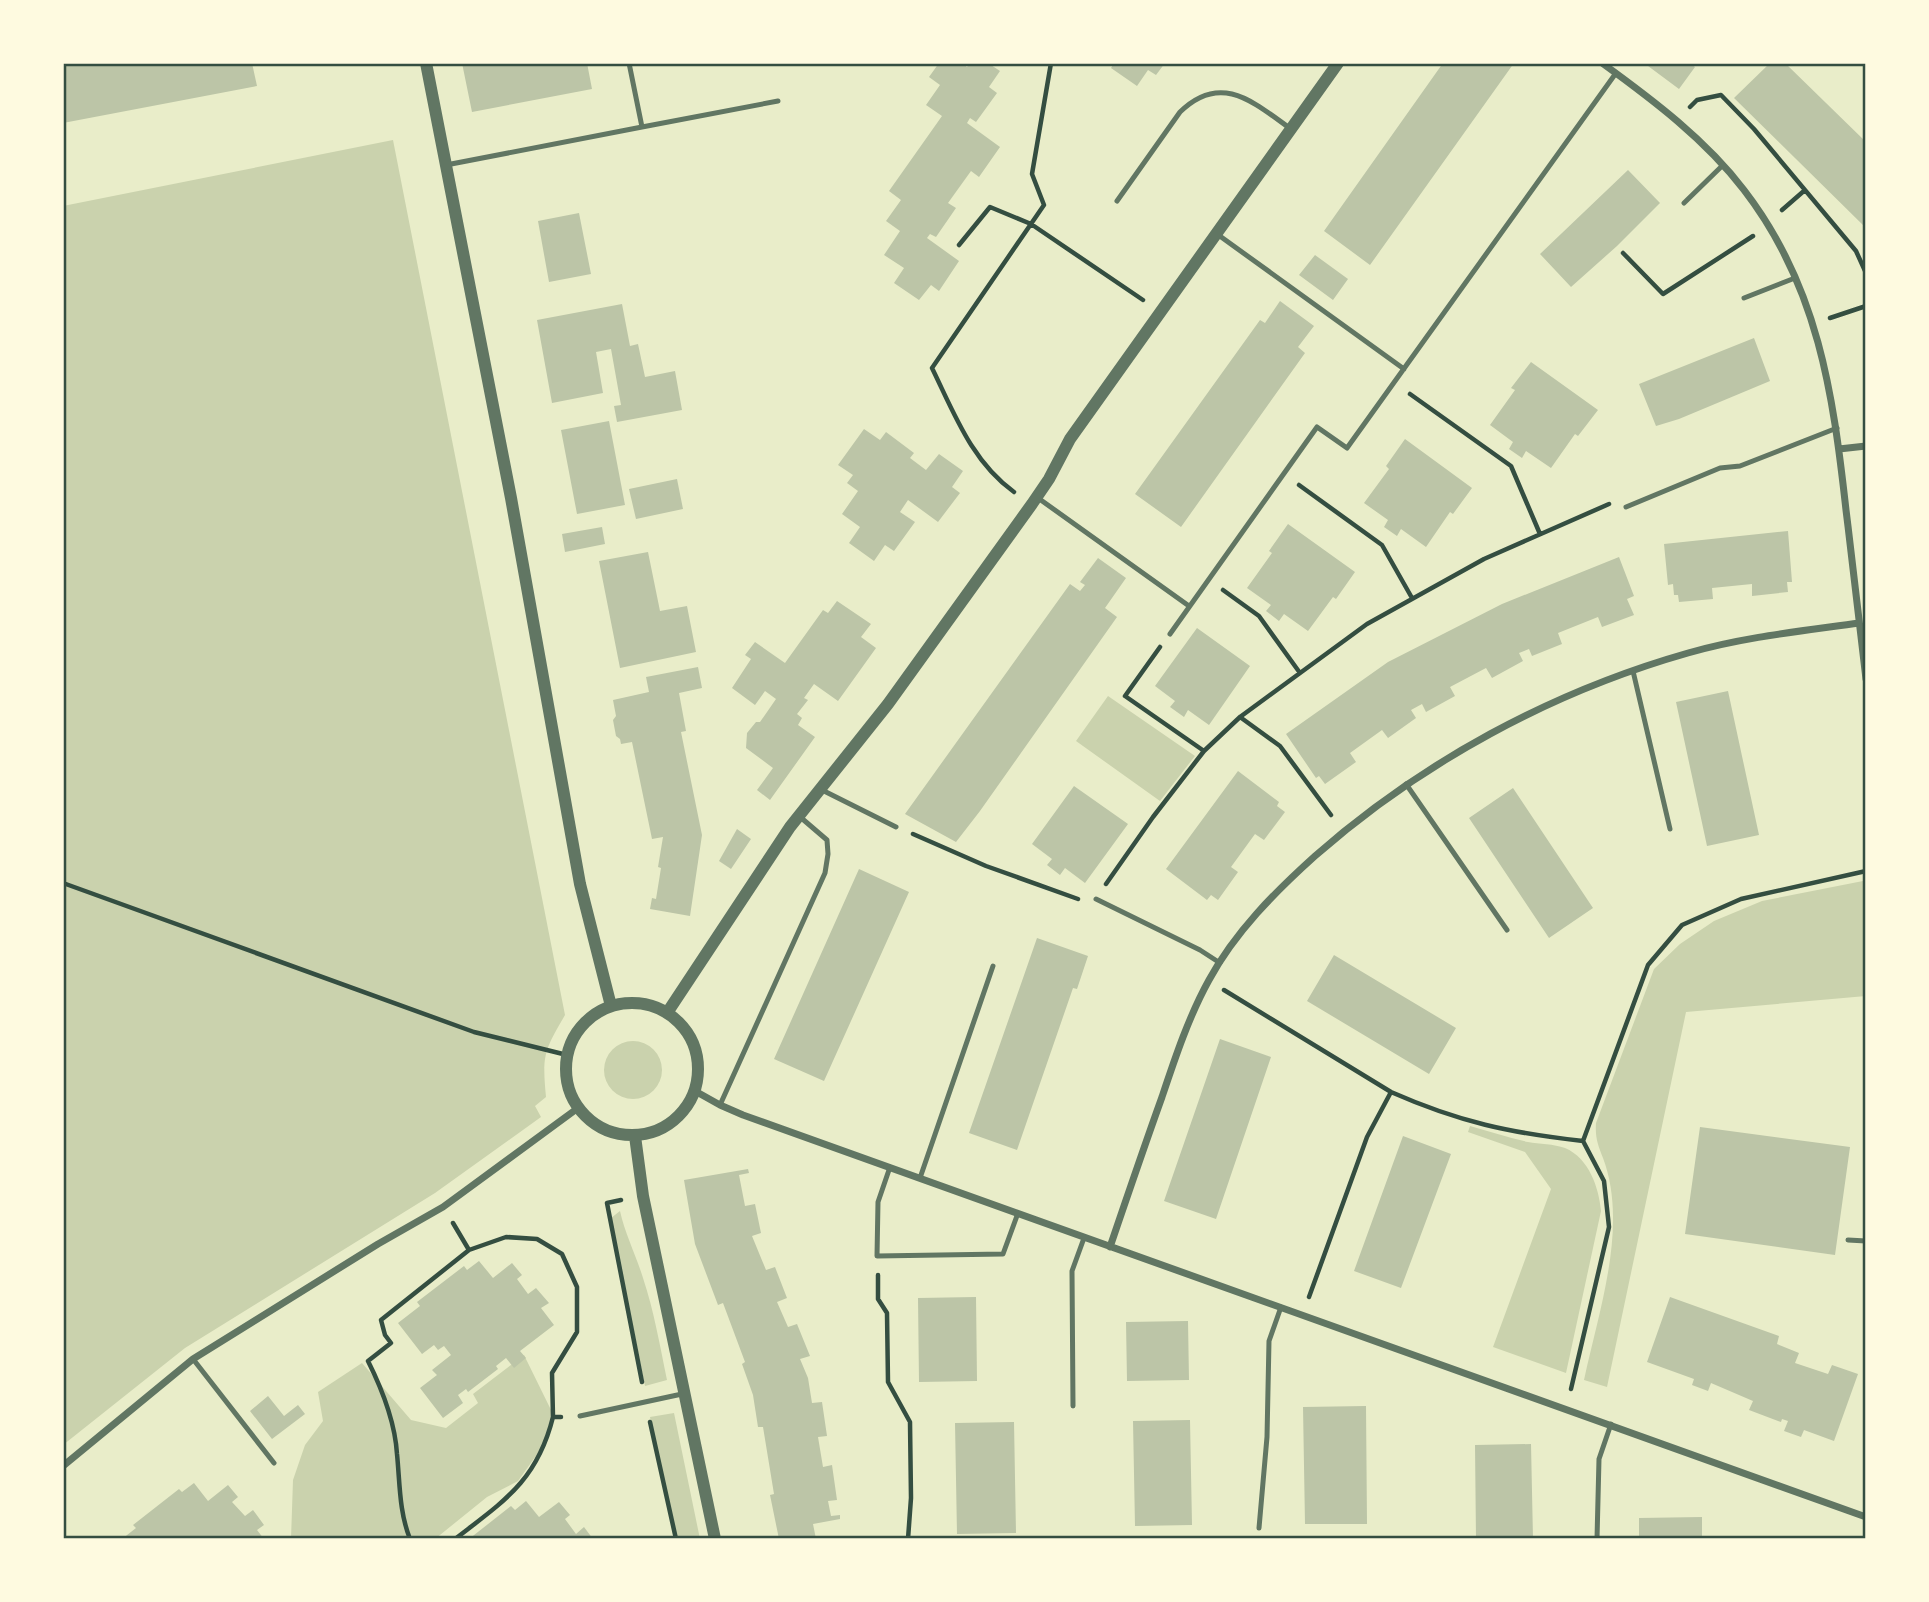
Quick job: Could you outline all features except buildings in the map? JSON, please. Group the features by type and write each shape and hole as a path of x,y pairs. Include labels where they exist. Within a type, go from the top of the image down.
{"street":[{"path":"426,63 511,498 580,884 611,1006"},
{"path":"667,1013 799,816 888,704 1035,501 1070,439 1338,63"},
{"path":"1602,63 1678,122 1723,165 1767,223 1796,278 1824,359 1837,428 1866,679"},
{"path":"1839,449 1866,446"},
{"path":"1110,1247 1169,1077 1209,980 1246,925 1287,881 1343,832 1406,784 1489,734 1577,692 1633,670 1689,653 1746,640 1859,623"},
{"path":"630,1003 667,1013 681,1025 691,1039 697,1056 695,1091 686,1108 672,1122 655,1132 635,1136 614,1133 593,1124 578,1108 569,1089 565,1069 567,1055 578,1030 593,1015 611,1006 630,1003"},
{"path":"695,1091 720,1105 1084,1238 1865,1513"},
{"path":"63,1466 193,1359 378,1244 443,1207 578,1108"},
{"path":"635,1136 643,1196 715,1539"}],"lane":[{"path":"629,63 642,127"},
{"path":"1170,634 1317,427 1347,448 1616,73"},
{"path":"1118,201 1180,112 1193,99 1210,93 1227,92 1250,100 1291,129"},
{"path":"446,165 778,101"},
{"path":"1684,203 1723,165"},
{"path":"1217,233 1404,369"},
{"path":"1744,298 1796,278"},
{"path":"1626,507 1720,468 1740,466 1837,428"},
{"path":"1035,501 1189,606"},
{"path":"1633,670 1670,829"},
{"path":"1406,784 1507,930"},
{"path":"820,789 896,827"},
{"path":"720,1105 825,873 827,840 799,816"},
{"path":"1096,899 1220,962"},
{"path":"920,1178 993,966"},
{"path":"890,1167 878,1202 877,1256 1003,1254 1018,1213"},
{"path":"1073,1406 1072,1271 1084,1238"},
{"path":"1848,1240 1866,1241"},
{"path":"1259,1528 1267,1437 1269,1341 1281,1307"},
{"path":"193,1359 274,1464"},
{"path":"580,1416 685,1393"},
{"path":"1597,1539 1599,1459 1611,1424"}],"path":[{"path":"1035,501 1003,484 973,450 932,368 1044,205 1032,174 1052,63"},
{"path":"1678,122 1697,100 1721,95 1754,128 1856,251 1866,273"},
{"path":"1623,253 1663,294 1767,223 1805,190"},
{"path":"958,245 990,207 1031,224 1161,313"},
{"path":"1814,324 1866,306"},
{"path":"1394,383 1511,466 1540,534"},
{"path":"1284,474 1382,545 1412,598"},
{"path":"896,827 986,866 1082,900 1096,899 1153,817 1205,751 1240,717 1367,624 1412,598 1484,559 1611,503 1626,507"},
{"path":"1208,579 1259,616 1300,673"},
{"path":"1170,634 1125,696 1205,751"},
{"path":"1240,717 1280,746 1343,832"},
{"path":"1565,1408 1576,1377 1609,1227 1604,1181 1583,1141 1648,965 1682,925 1741,898 1866,871"},
{"path":"63,883 474,1032 567,1055"},
{"path":"1209,980 1391,1092 1457,1119 1490,1128 1583,1141"},
{"path":"1303,1315 1367,1137 1391,1092"},
{"path":"443,1207 468,1250"},
{"path":"610,1218 643,1386"},
{"path":"410,1539 401,1509 397,1451 382,1389 368,1361 391,1343 385,1335 381,1320 468,1250 506,1237 537,1238 562,1254 577,1287 577,1332 552,1373 553,1417 547,1442 523,1483 455,1539"},
{"path":"877,1256 878,1299 887,1313 888,1382 910,1422 911,1498 908,1539"},
{"path":"553,1417 580,1416"},
{"path":"649,1417 676,1539"}],"green space":[{"path":"393,140 565,1015 546,1054 546,1097 535,1106 541,1117 435,1193 185,1348 63,1445 63,206"},
{"path":"1108,696 1195,756 1160,801 1076,741"},
{"path":"1863,881 1866,912 1866,996 1686,1012 1607,1387 1584,1380 1603,1298 1612,1236 1611,1187 1597,1141 1596,1123 1654,969 1680,944 1714,921 1762,901"},
{"path":"633,1041 649,1046 657,1054 662,1070 657,1086 649,1094 633,1099 617,1094 609,1086 604,1070 609,1054 617,1046"},
{"path":"1470,1126 1532,1143 1565,1148 1586,1166 1595,1184 1601,1211 1566,1373 1493,1347 1551,1189 1525,1152 1468,1132"},
{"path":"620,1211 647,1290 667,1380 645,1386 611,1218"},
{"path":"524,1355 552,1412 548,1439 518,1481 487,1497 435,1539 291,1539 293,1480 305,1445 323,1421 318,1392 362,1363 411,1420 446,1428 478,1403 473,1394"},
{"path":"674,1413 700,1539 674,1539 650,1417"}]}
